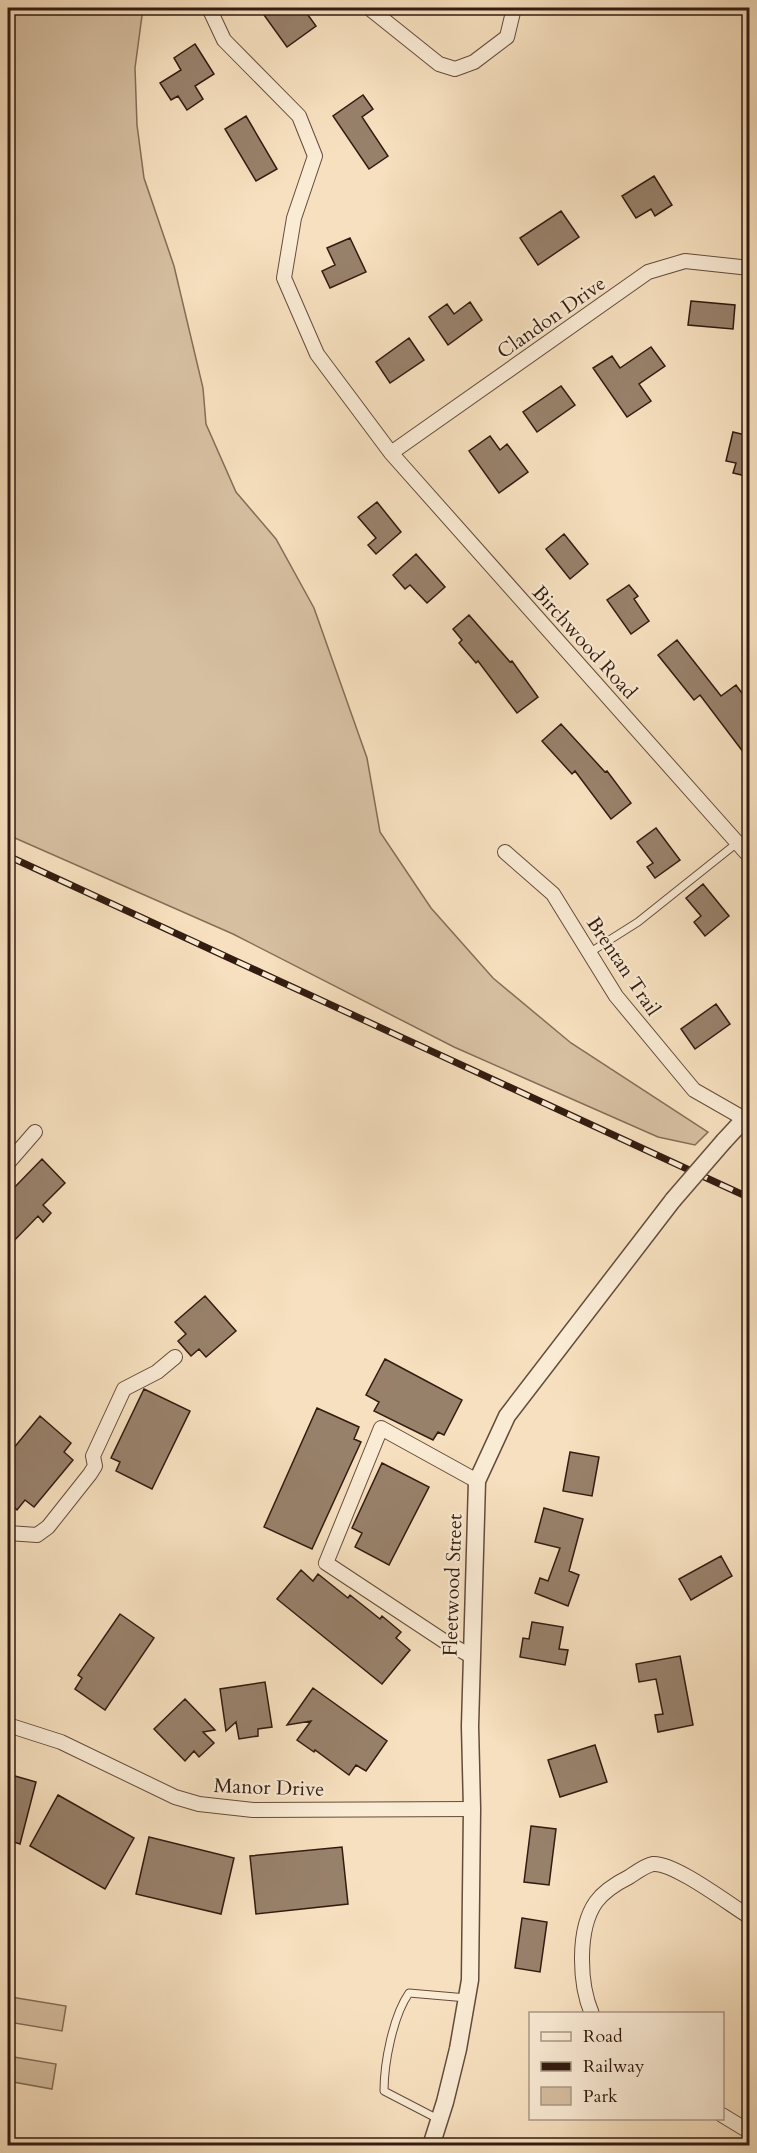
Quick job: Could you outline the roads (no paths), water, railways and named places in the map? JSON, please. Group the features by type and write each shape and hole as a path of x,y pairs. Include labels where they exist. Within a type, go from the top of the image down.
{"street":[{"name":"Birchwood Road","path":"209,8 224,40 299,116 315,156 294,218 284,278 317,354 391,453 750,858"},
{"path":"369,8 439,64 455,69 474,62 507,37 514,8"},
{"name":"Clandon Drive","path":"391,453 648,272 685,261 750,268"},
{"name":"Brentan Trail","path":"505,852 553,894 616,996 694,1090 746,1116"},
{"name":"Fleetwood Street","path":"431,2145 458,2049 470,1980 472,1809 470,1726 477,1481 507,1416 673,1200 746,1116"},
{"path":"8,1163 34,1132"},
{"path":"8,1533 36,1535 48,1527 90,1474 94,1466 93,1456 124,1389 157,1372 175,1357"},
{"path":"471,1656 444,1641 326,1563 381,1428 477,1481"},
{"name":"Manor Drive","path":"8,1725 61,1742 175,1797 199,1804 253,1810 472,1809"},
{"path":"592,2012 583,1980 583,1951 587,1920 596,1901 612,1887 652,1864 669,1866 750,1917"},
{"path":"724,2116 750,2132"}],"lane":[{"path":"589,953 638,922 737,843"},
{"path":"439,2120 384,2091 384,2070 401,2004 409,1993 467,1998"}],"railway":[{"path":"8,856 750,1198"}]}
